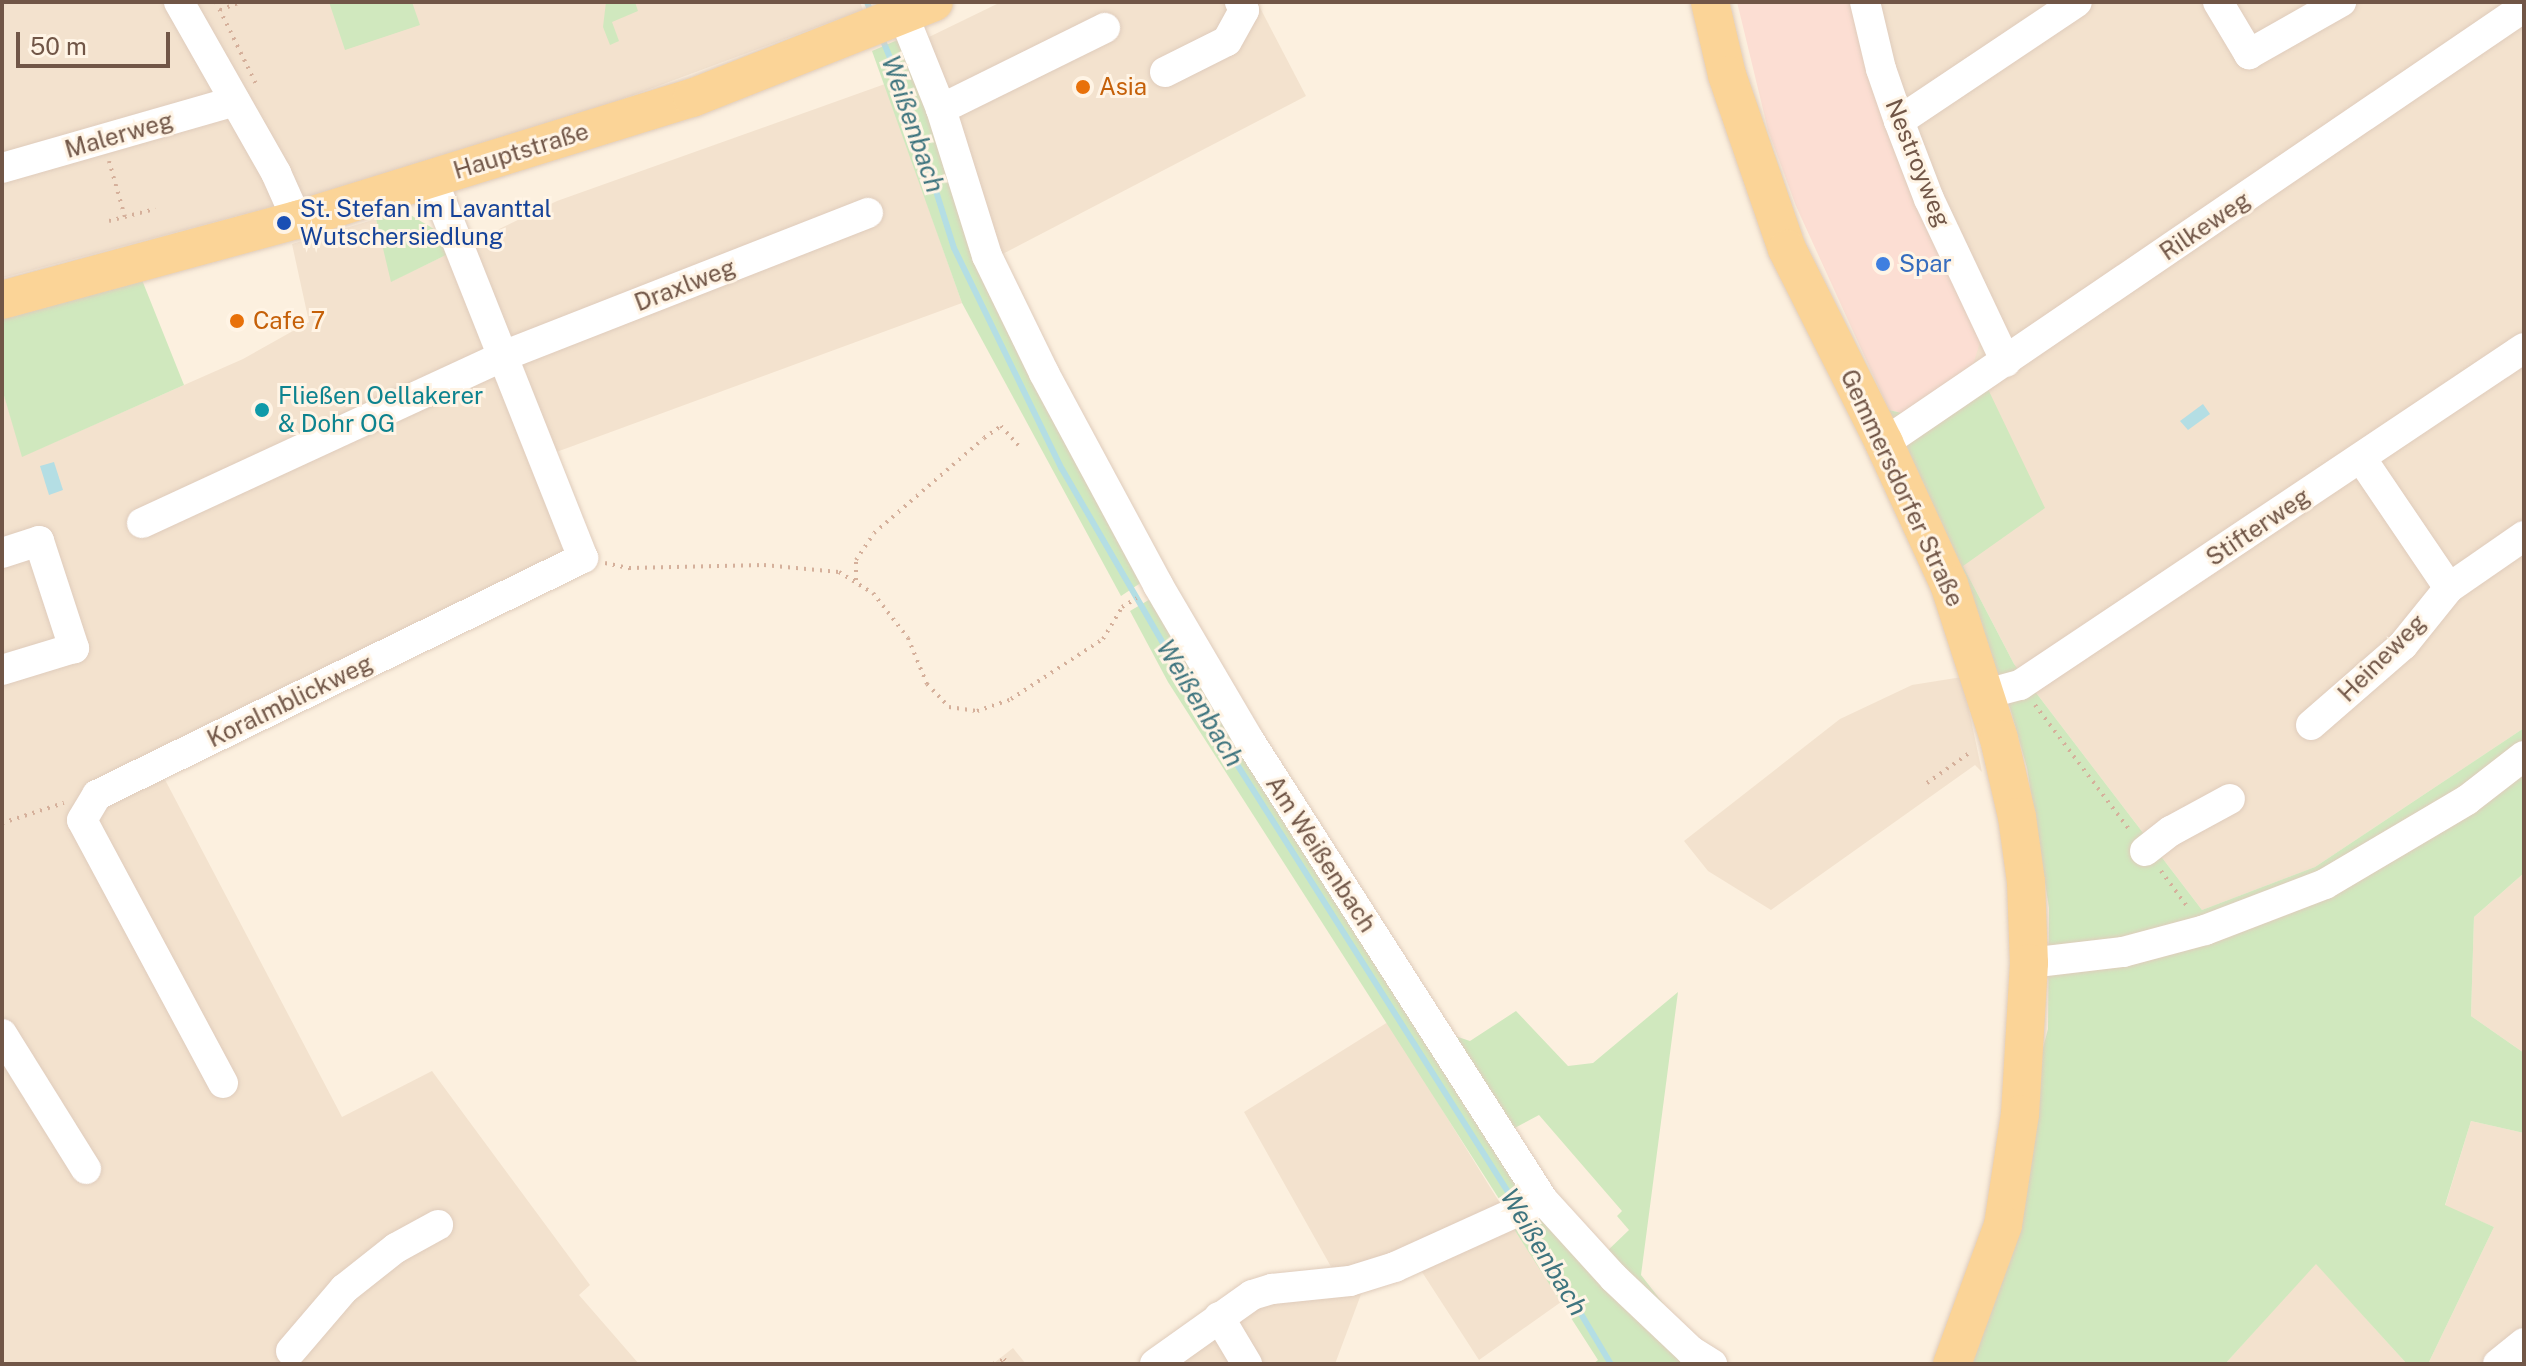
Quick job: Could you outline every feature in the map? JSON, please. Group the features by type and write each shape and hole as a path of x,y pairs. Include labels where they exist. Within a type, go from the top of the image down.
{"main road":[{"name":"Gemmersdorfer Straße","path":"1710,2 1727,75 1787,249 1884,443 1949,584 1986,694 2017,817 2026,882 2029,963 2020,1114 2003,1225 1952,1364"},
{"name":"Hauptstraße","path":"2,300 297,220 692,98 899,14"}],"street":[{"path":"179,2 246,94 297,220"},
{"path":"1165,72 1227,41 1244,10 1240,2"},
{"name":"Nestroyweg","path":"1865,2 1881,69 1929,199 2006,362"},
{"path":"1899,121 2077,2"},
{"path":"2218,2 2249,54 2341,2"},
{"name":"Rilkeweg","path":"1884,443 2524,7"},
{"name":"Am Weißenbach","path":"899,14 941,109 987,256 1044,373 1158,585 1249,740 1540,1201 1614,1278 1691,1351 1712,1364"},
{"path":"941,109 1105,28"},
{"name":"Malerweg","path":"2,168 103,140 246,94"},
{"path":"432,178 583,558"},
{"name":"Draxlweg","path":"503,356 868,213"},
{"name":"Stifterweg","path":"1986,694 2020,685 2524,348"},
{"path":"142,523 503,356"},
{"path":"2361,458 2449,588"},
{"name":"Heineweg","path":"2311,725 2403,645 2449,588 2524,536"},
{"path":"2,553 39,541 74,648 2,670"},
{"name":"Koralmblickweg","path":"89,808 97,795 583,558"},
{"path":"2029,963 2123,952 2191,934 2325,884 2467,800 2524,756"},
{"path":"2145,851 2171,831 2230,799"},
{"path":"89,808 82,820 223,1083"},
{"path":"2,1034 86,1169"},
{"path":"1155,1364 1252,1295 1272,1289 1350,1281 1395,1267 1540,1201"},
{"path":"288,1360 344,1289 396,1248 438,1225"},
{"path":"1219,1317 1247,1364"},
{"path":"2498,1364 2524,1343"}],"path":[{"path":"216,2 246,94"},
{"path":"220,10 241,2"},
{"path":"103,140 125,217"},
{"path":"109,221 155,209"},
{"path":"856,580 856,560 874,533 984,438 1001,426 1022,449"},
{"path":"583,558 629,568 764,565 839,572 873,593 908,638 927,684 949,707 977,711 1011,699 1103,639 1122,607"},
{"path":"1927,783 1981,744 1999,739"},
{"path":"2,823 76,799 89,808"},
{"path":"993,1364 1004,1359 1009,1364"}],"shaded area":[{"path":"2,2 860,2 863,10 558,123 298,200 2,278"},
{"path":"1001,2 1257,2 1306,96 995,258 929,37"},
{"path":"1737,2 1853,2 1872,89 1939,253 1981,339 1972,368 1906,414 1889,410 1796,206 1768,130"},
{"path":"1853,2 2524,2 2524,728 2315,867 2202,910 2014,664 1963,566 1972,368 1939,253 1872,89"},
{"path":"885,84 962,303 551,454 596,561 162,774 342,1117 432,1071 590,1285 579,1295 639,1364 2,1364 2,389 23,456 243,359 309,322 292,244 376,219 392,281 557,201"},
{"path":"1962,677 1982,772 1975,765 1771,910 1708,871 1684,841 1840,719 1912,685"},
{"path":"2524,873 2524,1053 2471,1016 2474,917"},
{"path":"1388,1022 1561,1302 1479,1360 1422,1272 1363,1289 1335,1364 1139,1364 1255,1282 1334,1272 1244,1112"},
{"path":"2471,1121 2524,1133 2524,1364 2428,1364 2494,1227 2445,1206"},
{"path":"2316,1263 2407,1364 2225,1364"},
{"path":"1013,1348 1026,1364 993,1364 994,1363"}],"green space":[{"path":"329,2 412,2 420,25 345,50"},
{"path":"606,2 635,2 638,11 612,22 619,41 610,45 603,27"},
{"path":"902,38 1142,582 1121,596 962,303 872,51"},
{"path":"402,210 439,232 448,254 391,282 376,219"},
{"path":"142,280 184,385 22,457 2,389 2,319"},
{"path":"1987,387 2045,508 1963,566 2014,664 2202,910 2315,867 2524,728 2524,873 2474,917 2471,1016 2524,1053 2524,1133 2471,1121 2445,1205 2494,1227 2428,1364 2407,1364 2316,1264 2225,1364 1958,1364 2048,1029 2049,908 2027,768 2008,701 1889,410 1906,414"},
{"path":"1152,598 1524,1190 1520,1197 1503,1205 1168,682 1130,611"},
{"path":"1678,992 1641,1275 1680,1325 1603,1255 1629,1230 1617,1216 1622,1211 1539,1115 1507,1132 1455,1036 1470,1041 1516,1011 1568,1066 1593,1063"},
{"path":"1539,1214 1699,1364 1593,1364 1598,1360 1512,1226"}],"water":[{"path":"2203,404 2210,414 2188,430 2180,421"},
{"path":"54,462 63,490 49,495 40,466"}],"waterway":[{"name":"Weißenbach","path":"867,2 872,15"},
{"name":"Weißenbach","path":"881,36 906,96 954,248 1062,469 1193,695 1515,1203"},
{"name":"Weißenbach","path":"1525,1220 1611,1364"}],"place":[{"name":"Asia","path":"1083,87"},
{"name":"St. Stefan im Lavanttal Wutschersiedlung","path":"284,223"},
{"name":"Spar","path":"1883,264"},
{"name":"Cafe 7","path":"237,321"},
{"name":"Fließen Oellakerer & Dohr OG","path":"262,410"}]}
